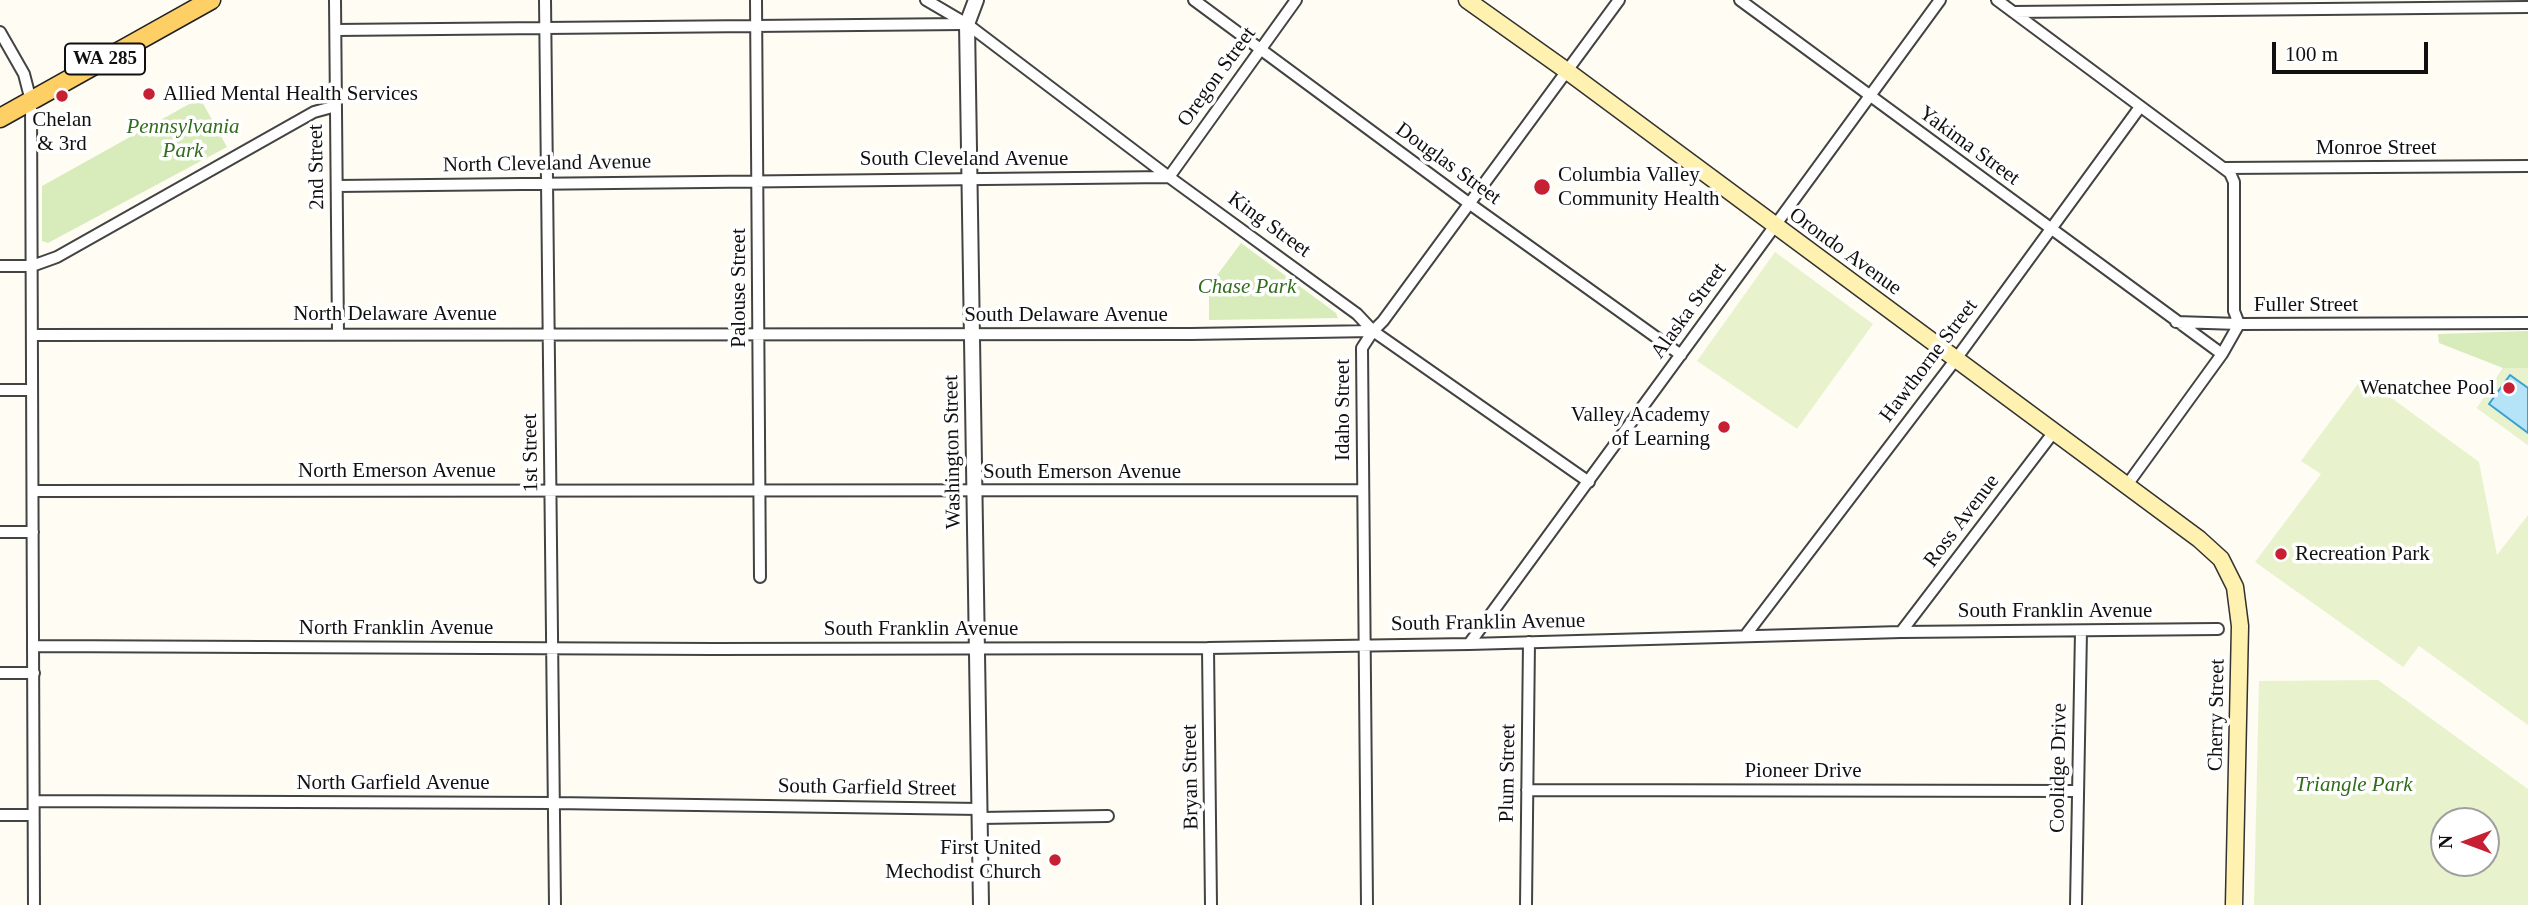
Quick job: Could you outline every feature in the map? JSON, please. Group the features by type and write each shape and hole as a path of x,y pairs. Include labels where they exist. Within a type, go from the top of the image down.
{"main road":[{"name":"WA 285","path":"0,118 211,0"},
{"name":"Orondo Avenue","path":"1467,0 1567,71 2199,539"},
{"name":"Cherry Street","path":"2199,539 2221,559 2235,587 2240,626 2236,900"}],"street":[{"name":"2nd Street","path":"335,0 338,333"},
{"name":"1st Street","path":"545,0 555,905"},
{"name":"Palouse Street","path":"756,0 760,577"},
{"name":"King Street","path":"926,0 967,24 1169,177 1357,314 1373,331 1589,482"},
{"name":"Washington Street","path":"976,0 967,24 981,905"},
{"name":"Douglas Street","path":"1194,0 1470,204 1681,355"},
{"name":"Oregon Street","path":"1169,177 1296,0"},
{"name":"Idaho Street","path":"1367,905 1362,348 1619,0"},
{"name":"Yakima Street","path":"1740,0 2222,354"},
{"name":"Alaska Street","path":"1469,644 1940,0"},
{"path":"1997,0 2231,173 2234,182 2234,305 2239,324 2176,322"},
{"path":"2013,12 2253,4 2528,7"},
{"path":"336,30 967,24"},
{"path":"0,32 24,74 31,101 34,905"},
{"path":"0,266 32,266 57,257 314,111 336,106"},
{"name":"Hawthorne Street","path":"1745,636 1956,359 2140,107"},
{"name":"Monroe Street","path":"2224,168 2528,166"},
{"name":"South Cleveland Avenue","path":"758,180 1169,177"},
{"name":"North Cleveland Avenue","path":"337,186 758,180"},
{"name":"Fuller Street","path":"2127,485 2222,354 2239,324 2528,323"},
{"name":"South Delaware Avenue","path":"758,334 1191,334 1373,331"},
{"name":"North Delaware Avenue","path":"32,335 758,334"},
{"path":"0,390 32,390"},
{"name":"Ross Avenue","path":"1901,632 2053,433"},
{"name":"South Emerson Avenue","path":"760,491 1363,490"},
{"name":"North Emerson Avenue","path":"33,491 760,491"},
{"path":"0,532 33,532"},
{"name":"South Franklin Avenue","path":"759,649 1208,648 1901,632 2218,629"},
{"name":"Coolidge Drive","path":"2076,905 2081,631"},
{"name":"Plum Street","path":"1526,905 1529,642"},
{"name":"North Franklin Avenue","path":"34,646 759,649"},
{"name":"Bryan Street","path":"1208,648 1211,905"},
{"path":"0,673 34,673"},
{"name":"Pioneer Drive","path":"1527,790 2078,791"},
{"name":"North Garfield Avenue","path":"34,801 753,806"},
{"name":"South Garfield Street","path":"753,806 1108,816"},
{"path":"0,816 33,815"}],"green space":[{"name":"Pennsylvania Park","path":"200,98 227,147 48,243 42,241 42,186"},
{"name":"Chase Park","path":"1241,243 1336,313 1338,318 1209,320 1209,286"},
{"path":"1775,252 1873,324 1797,429 1697,361"},
{"path":"2528,331 2528,445 2477,408 2503,368 2439,343 2438,334"},
{"name":"Wenatchee Pool","path":"2504,368 2528,368 2528,445 2477,408"},
{"path":"2363,377 2479,462 2497,555 2528,515 2528,725 2419,646 2403,667 2255,562 2321,474 2301,461"},
{"name":"Triangle Park","path":"2378,680 2528,789 2528,905 2254,905 2259,681"}],"water":[{"path":"2510,375 2528,388 2528,433 2489,404"}],"place":[{"name":"Allied Mental Health Services","path":"149,94"},
{"name":"Chelan & 3rd","path":"62,96"},
{"name":"Columbia Valley Community Health","path":"1542,187"},
{"name":"Wenatchee Pool","path":"2509,388"},
{"name":"Valley Academy of Learning","path":"1724,427"},
{"name":"Recreation Park","path":"2281,554"},
{"name":"First United Mechodist Church","path":"1055,860"}]}
